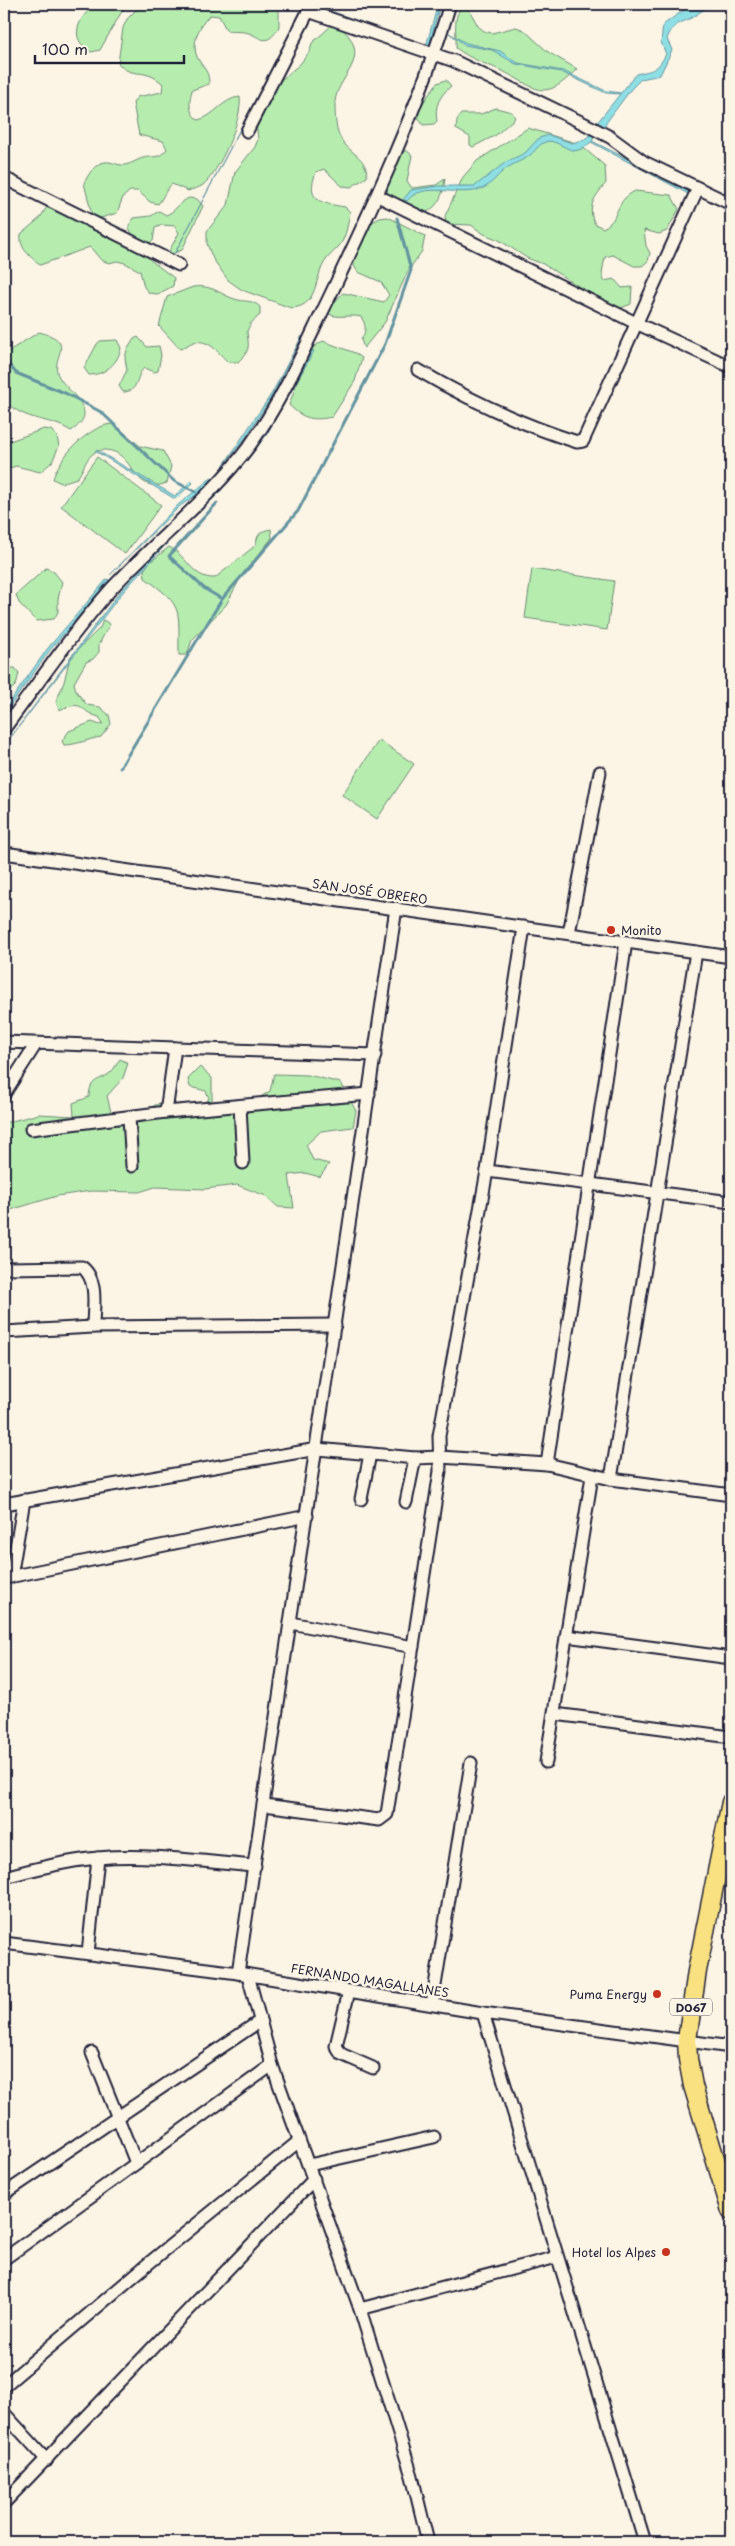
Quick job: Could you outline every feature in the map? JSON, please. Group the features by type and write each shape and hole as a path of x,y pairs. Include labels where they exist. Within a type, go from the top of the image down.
{"main road":[{"name":"D067","path":"731,1802 697,1971 687,2040 693,2086 731,2210"}],"street":[{"path":"4,729 78,629 111,590 156,543 200,504 251,443 291,374 378,196 435,53 450,4"},
{"path":"247,131 310,7 435,53 610,137 644,162 731,204"},
{"path":"4,178 179,265"},
{"path":"418,370 458,393 533,428 577,442 582,441 638,324 698,188"},
{"path":"378,196 638,324 731,367"},
{"path":"569,933 600,772"},
{"name":"SAN JOSÉ OBRERO","path":"4,852 731,957"},
{"path":"396,908 255,1866 243,1974 260,2021 272,2064 360,2309 412,2476 428,2542"},
{"path":"264,1805 379,1820 385,1817 404,1714 440,1471 439,1436 486,1171 524,927"},
{"path":"547,1464 626,942"},
{"path":"611,1479 696,952"},
{"path":"4,1042 375,1055"},
{"path":"4,1094 36,1044"},
{"path":"166,1112 176,1048"},
{"path":"31,1129 166,1112 369,1094"},
{"path":"240,1106 243,1162"},
{"path":"129,1117 132,1166"},
{"path":"486,1171 731,1202"},
{"path":"4,1268 82,1267 89,1272 93,1282 93,1327"},
{"path":"4,1332 93,1327 335,1326"},
{"path":"4,1504 317,1450 415,1458 440,1457 547,1464 592,1476 731,1496"},
{"path":"361,1499 370,1454"},
{"path":"406,1502 415,1458"},
{"path":"546,1762 592,1476"},
{"path":"24,1500 7,1578 307,1516"},
{"path":"291,1623 413,1647"},
{"path":"566,1636 731,1658"},
{"path":"555,1714 731,1737"},
{"path":"432,2004 471,1763"},
{"path":"4,1877 56,1864 98,1858 125,1857 255,1866"},
{"path":"88,1953 98,1858"},
{"name":"FERNANDO MAGALLANES","path":"4,1943 243,1974 483,2013 731,2047"},
{"path":"349,1992 336,2046 341,2054 373,2068"},
{"path":"483,2013 645,2542"},
{"path":"4,2194 260,2021"},
{"path":"92,2053 136,2163"},
{"path":"4,2259 272,2064"},
{"path":"309,2166 434,2137"},
{"path":"4,2386 148,2263 299,2141"},
{"path":"4,2504 164,2334 314,2180"},
{"path":"360,2309 557,2256"},
{"path":"4,2414 47,2460"}],"green space":[{"path":"95,4 126,4 100,50 91,52 79,41 78,28 84,15"},
{"path":"142,4 279,4 279,27 266,40 250,33 227,31 219,16 210,15 202,25 195,43 197,56 208,75 209,84 192,90 190,106 192,114 198,120 234,98 240,97 238,118 223,157 216,169 201,186 188,191 172,184 158,204 150,202 138,191 130,191 123,197 117,213 101,218 92,215 84,183 95,167 105,162 122,165 128,164 144,158 158,156 167,149 163,141 139,135 133,103 137,97 162,92 163,84 150,76 128,71 118,63 123,28 127,19"},
{"path":"466,4 478,26 484,31 492,33 516,27 524,30 548,52 577,69 555,87 547,90 539,89 531,87 467,55 456,48 458,12"},
{"path":"331,26 342,29 348,35 354,47 355,55 353,63 337,93 335,106 337,129 347,147 361,159 367,177 351,187 342,186 324,169 316,172 312,189 317,199 328,204 345,207 350,212 342,242 324,263 314,292 306,303 299,307 291,308 242,290 228,280 213,259 207,244 207,231 228,205 235,172 255,147 258,139 256,122 273,87 300,64 310,51 312,43"},
{"path":"446,80 451,86 444,93 437,106 437,121 434,124 423,125 417,115 420,107 437,83"},
{"path":"496,108 512,112 515,118 496,135 473,147 470,145 470,137 456,129 457,120 461,114 481,114"},
{"path":"528,128 579,144 605,166 606,183 595,197 591,212 595,224 603,228 613,220 623,200 635,191 671,195 679,209 667,231 659,234 644,230 646,246 650,253 648,261 642,266 634,266 613,255 605,257 602,273 604,281 614,279 622,288 632,287 631,304 616,310 543,264 527,258 471,225 446,224 445,216 463,177 477,161"},
{"path":"406,150 412,155 407,181 412,188 436,185 445,179 440,198 435,206 427,212 388,200 387,185 392,166"},
{"path":"189,198 197,199 203,206 182,250 172,254 169,251 179,233 175,226 162,225 155,228 153,241 149,243 133,235 129,229 129,225 134,218 151,216 159,211 166,215"},
{"path":"48,205 115,241 132,240 149,259 174,278 173,286 158,294 149,293 144,287 140,271 125,263 117,261 109,263 101,260 90,247 40,265 23,248 21,234 40,218"},
{"path":"388,217 425,236 422,251 408,271 385,322 364,348 361,340 365,326 361,317 329,314 331,306 343,293 384,302 389,295 381,282 358,272 354,266 354,258 364,226 380,218"},
{"path":"193,287 207,287 238,300 252,302 260,307 260,315 251,323 247,331 247,350 238,362 228,362 205,343 194,342 180,349 159,326 167,297"},
{"path":"39,332 58,340 60,345 57,363 59,377 75,396 83,410 84,417 80,424 71,431 55,423 21,413 4,400 4,354"},
{"path":"138,337 147,347 159,346 161,355 158,371 154,372 144,368 132,390 123,392 119,386 127,370 125,358 127,350 134,339"},
{"path":"117,340 121,348 114,364 105,371 89,375 84,368 97,344 100,341"},
{"path":"323,341 355,353 362,358 355,381 332,417 314,419 304,416 289,405 309,350"},
{"path":"111,424 118,427 140,446 163,451 171,466 167,483 155,485 146,483 140,479 123,457 115,452 105,450 100,450 91,456 77,478 61,483 53,479 61,462 76,444 93,431"},
{"path":"44,429 51,430 57,437 59,446 52,462 40,472 16,466 4,470 4,443"},
{"path":"97,457 161,505 125,554 61,506"},
{"path":"271,529 272,538 242,575 226,605 192,640 187,655 179,655 177,610 167,596 145,578 144,570 149,563 169,547 181,556 195,571 201,575 215,578 256,545 260,534"},
{"path":"46,568 54,572 62,582 58,599 58,612 54,619 36,621 19,603 16,595"},
{"path":"532,569 614,581 607,630 525,618"},
{"path":"103,620 110,624 99,644 99,652 93,659 86,662 74,683 76,691 87,705 100,707 109,715 111,724 101,737 64,745 62,741 69,731 92,722 100,725 103,723 99,717 78,706 59,710 56,702 64,682 70,657 100,628"},
{"path":"4,662 8,668 15,668 19,673 16,685 7,694 4,694"},
{"path":"379,740 414,764 377,819 342,795"},
{"path":"120,1059 128,1063 123,1078 107,1096 111,1112 118,1117 143,1111 166,1100 175,1102 176,1118 196,1114 209,1098 206,1091 190,1087 188,1079 200,1067 212,1078 212,1102 217,1109 245,1107 270,1091 274,1074 308,1075 341,1083 356,1111 353,1127 321,1131 306,1145 313,1160 329,1164 320,1177 305,1173 289,1175 294,1208 278,1207 266,1196 237,1185 205,1189 155,1187 139,1192 91,1191 57,1196 4,1212 4,1123 39,1114 74,1116 73,1103 89,1097 93,1083 111,1072"}],"water":[{"path":"438,4 440,4 429,47 369,28 320,9 303,10 175,253 304,8 320,7 426,46"},
{"path":"692,4 711,4 674,28 667,39 672,50 660,75 641,79 631,89 603,127 597,123 620,94 606,93 561,72 516,64 492,50 465,45 449,33 466,43 500,51 518,63 563,71 606,91 621,93 636,74 651,70 660,64 666,54 661,42 663,25"},
{"path":"595,130 598,132 592,141 694,193 692,196 591,142 579,150 571,150 550,141 541,145 529,156 508,167 484,188 462,192 432,190 414,195 407,201 403,200 411,190 438,186 475,186 506,162 525,153 539,138 549,135 572,143 585,139"},
{"path":"302,336 274,393 246,437 223,466 272,393"},
{"path":"312,350 314,351 267,434 246,462 216,496 169,541 122,593 4,746 120,592 168,540 215,495 258,443 293,388"},
{"path":"96,450 175,496 191,481 193,483 175,499"},
{"path":"212,477 214,478 201,492 180,506 110,575 178,505"},
{"path":"107,579 109,580 50,650 4,714 4,710 48,648"}],"waterway":[{"path":"120,768 222,599 298,511 385,344 411,270 397,218"},
{"path":"4,359 16,373 65,393 101,412 174,481 196,492"},
{"path":"217,503 169,556 205,589 222,599"}],"place":[{"name":"Monito","path":"611,930"},
{"name":"Puma Energy","path":"657,1994"},
{"name":"Hotel los Alpes","path":"666,2252"}]}
